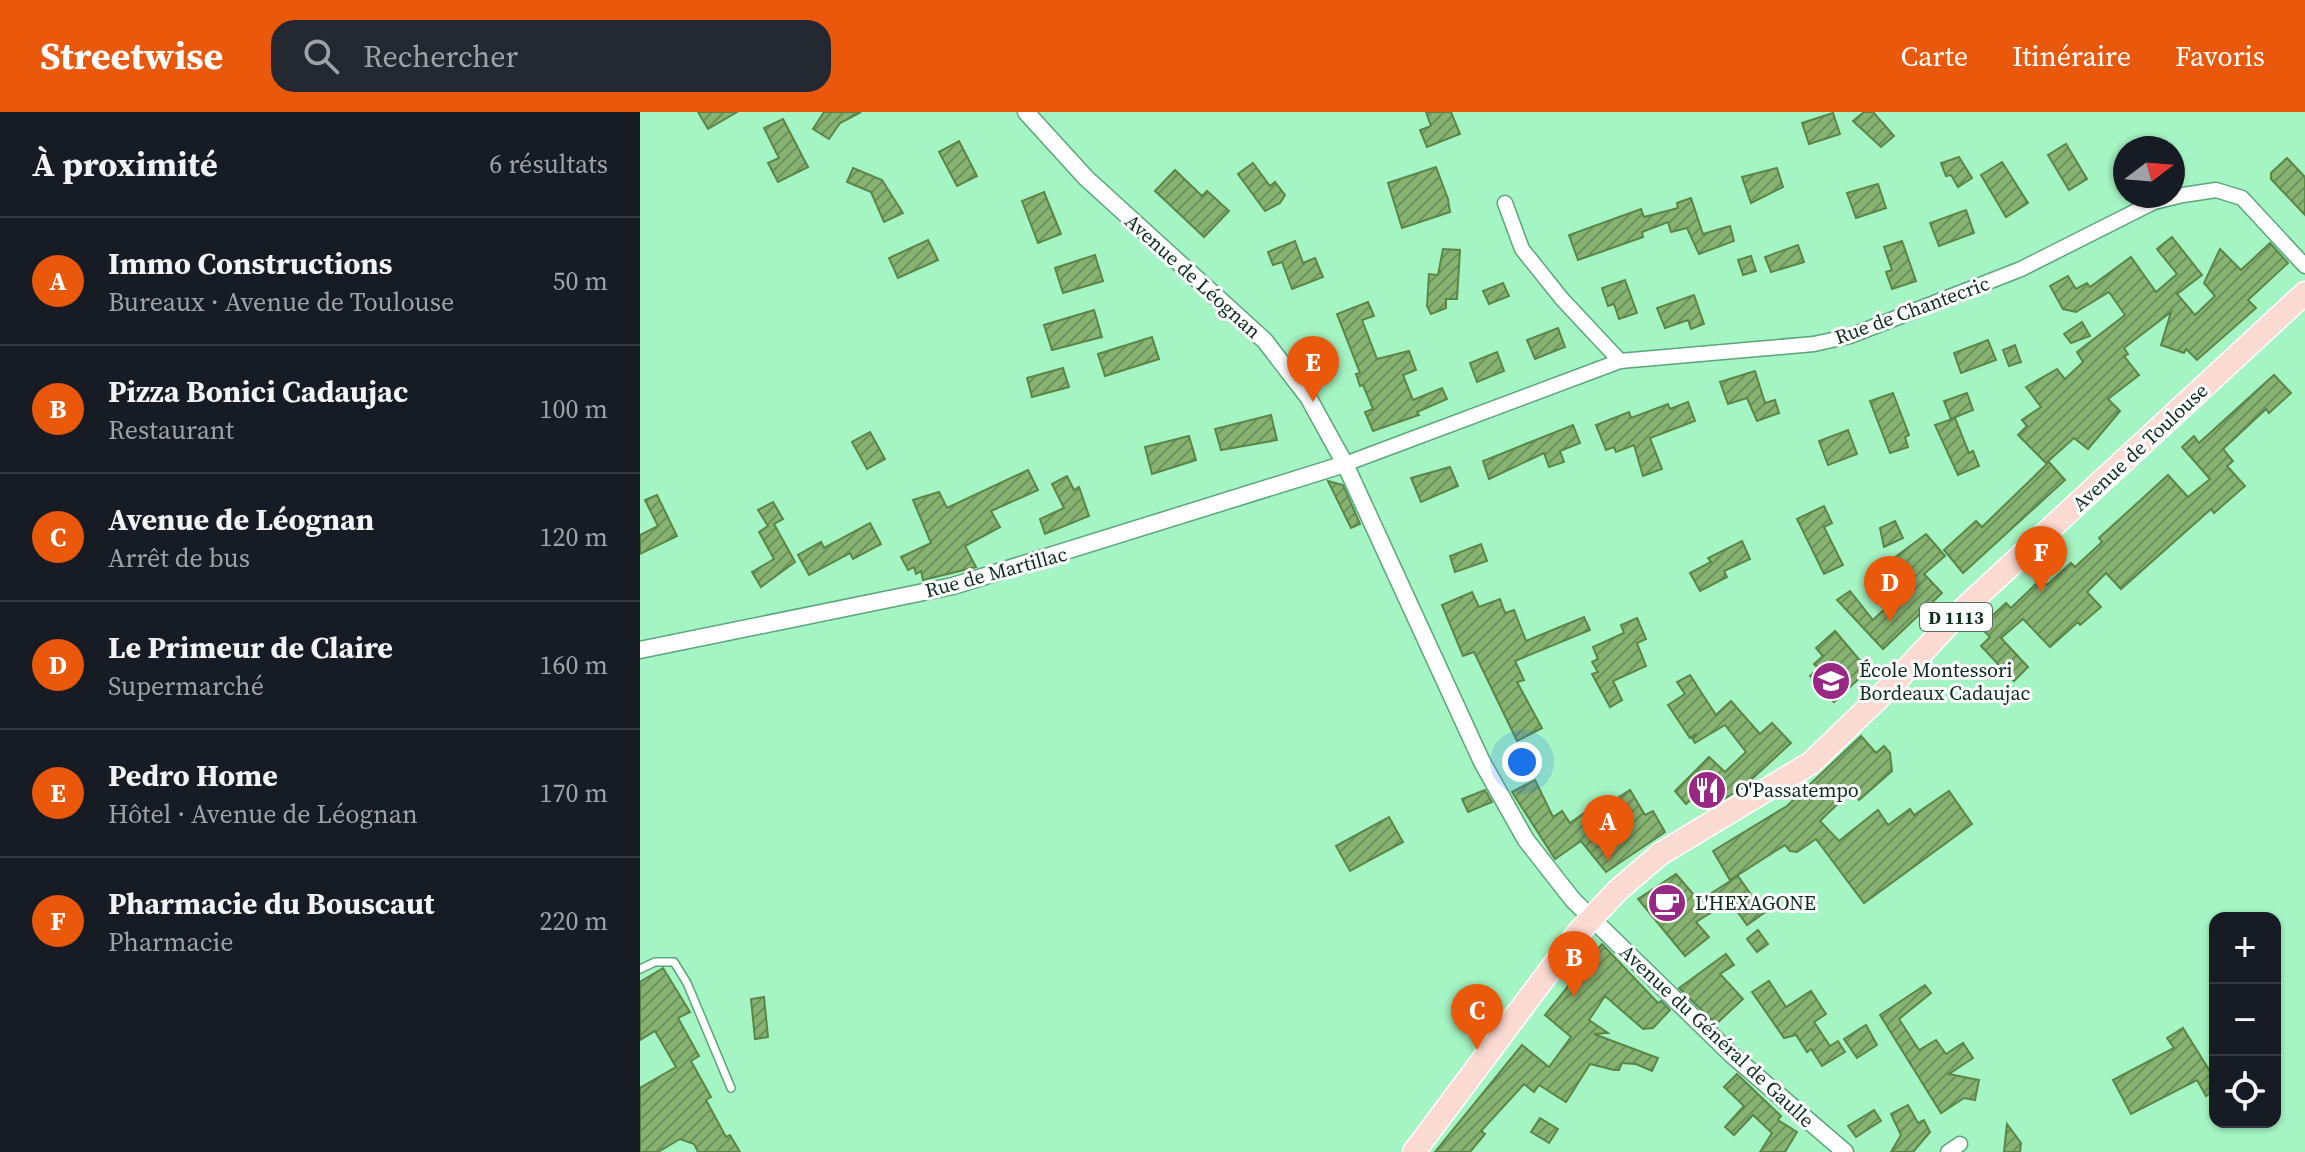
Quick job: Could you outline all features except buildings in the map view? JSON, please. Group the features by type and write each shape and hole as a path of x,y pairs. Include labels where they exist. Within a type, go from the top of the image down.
{"main road":[{"name":"Avenue de Toulouse","path":"1414,1152 1590,918 1660,854 1811,763 1894,683 1956,616 2305,293"}],"street":[{"name":"Avenue de Léognan","path":"1026,112 1086,178 1265,341 1308,397 1345,464 1482,762 1526,840 1590,918"},
{"name":"Rue de Chantecric","path":"1345,464 1620,361 1814,344 1850,336 2021,269 2154,202 2216,190 2242,198 2305,266"},
{"path":"1505,203 1522,249 1562,299 1620,361"},
{"name":"Rue de Martillac","path":"640,650 953,586 1345,464"},
{"name":"Avenue du Général de Gaulle","path":"1590,918 1732,1055 1845,1152"}],"lane":[{"path":"640,969 655,962 674,962 687,983 731,1088"}],"place":[{"name":"Pedro Home","path":"1313,402"},
{"name":"Pharmacie du Bouscaut","path":"2041,592"},
{"name":"Le Primeur de Claire","path":"1890,622"},
{"name":"École Montessori Bordeaux Cadaujac","path":"1831,681"},
{"name":"O'Passatempo","path":"1707,790"},
{"name":"Immo Constructions","path":"1608,861"},
{"name":"L'HEXAGONE","path":"1667,903"},
{"name":"Pizza Bonici Cadaujac","path":"1574,997"},
{"name":"Avenue de Léognan","path":"1477,1050"}]}
